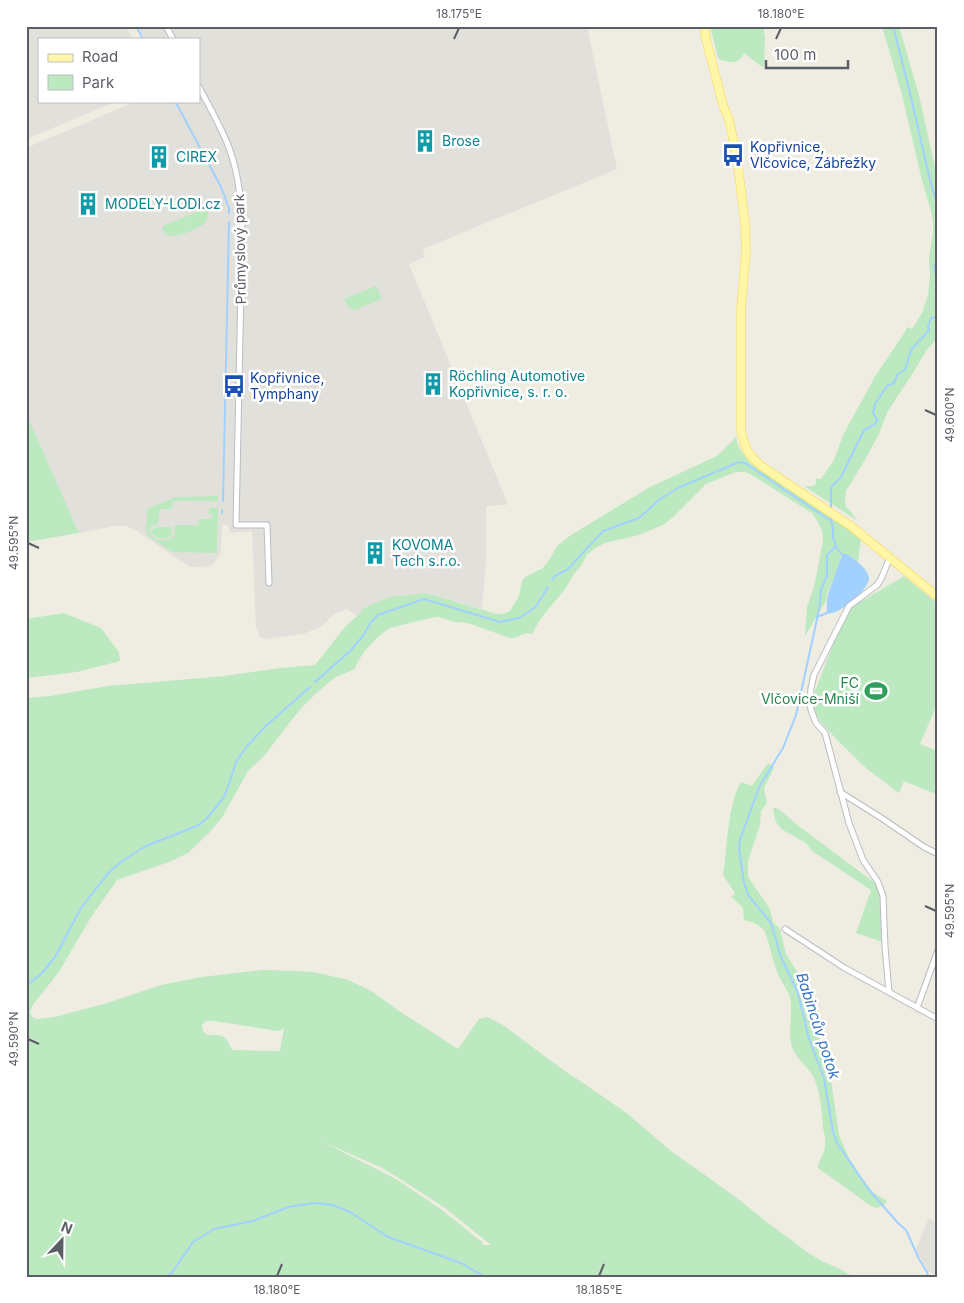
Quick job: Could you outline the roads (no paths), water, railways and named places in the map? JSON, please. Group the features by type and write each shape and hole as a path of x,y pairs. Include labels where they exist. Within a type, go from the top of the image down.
{"main road":[{"path":"704,26 737,157 745,224 746,262 742,309 741,406 741,430 744,444 752,457 760,465 852,527 938,597"}],"street":[{"path":"166,26 172,38"},
{"name":"Průmyslový park","path":"200,89 228,144 241,200 242,249 236,525 267,525 269,583"},
{"path":"238,420 243,426"},
{"path":"889,992 885,947 884,896 866,866 849,824 825,734 816,723 810,702 814,675 849,606 877,585 890,557"},
{"path":"840,792 884,819 924,847 938,854"},
{"path":"785,929 843,968 938,1019"},
{"path":"917,1008 938,950"}],"water":[{"path":"843,554 847,554 863,567 868,574 869,581 859,595 849,604 836,612 827,613 829,590"}],"waterway":[{"path":"136,26 142,38"},
{"name":"Babincův potok","path":"893,26 938,207"},
{"path":"176,102 221,187 229,213"},
{"path":"223,501 229,222"},
{"name":"Babincův potok","path":"938,252 934,266 938,286"},
{"name":"Babincův potok","path":"831,507 831,487 841,477 864,430 875,424 877,420 873,413 875,404 887,386 894,383 898,374 905,370 911,350 929,330 928,326 931,318 938,317"},
{"path":"552,580 555,576 568,569 603,531 639,518 660,499 680,487 739,462 745,463 831,521"},
{"name":"Babincův potok","path":"830,515 836,546 827,555 827,576 821,589 819,610 796,715 783,748 759,787 740,840 739,849 744,883 748,895 771,923 781,957 798,993 809,1039 824,1078 833,1132 837,1143 869,1190 906,1230 928,1277"},
{"path":"836,547 844,557"},
{"path":"315,682 351,650 378,615 424,599 500,622 519,618 529,612 537,605 548,587"},
{"path":"817,617 827,613 828,610"},
{"path":"26,986 42,973 55,957 81,908 109,872 122,861 146,846 199,825 207,818 224,797 236,762 247,746 267,725 310,687"},
{"name":"Babincův potok","path":"167,1277 193,1242 214,1229 253,1221 288,1207 315,1203 333,1205 350,1212 388,1237 461,1263 485,1277"}],"place":[{"name":"Brose","path":"425,141"},
{"name":"Kopřivnice, Vlčovice, Zábřežky","path":"733,155"},
{"name":"CIREX","path":"159,157"},
{"name":"MODELY-LODI.cz","path":"88,204"},
{"name":"Röchling Automotive Kopřivnice, s. r. o.","path":"433,384"},
{"name":"Kopřivnice, Tymphany","path":"234,386"},
{"name":"KOVOMA Tech s.r.o.","path":"375,553"},
{"name":"FC Vlčovice-Mniší","path":"876,691"}]}
